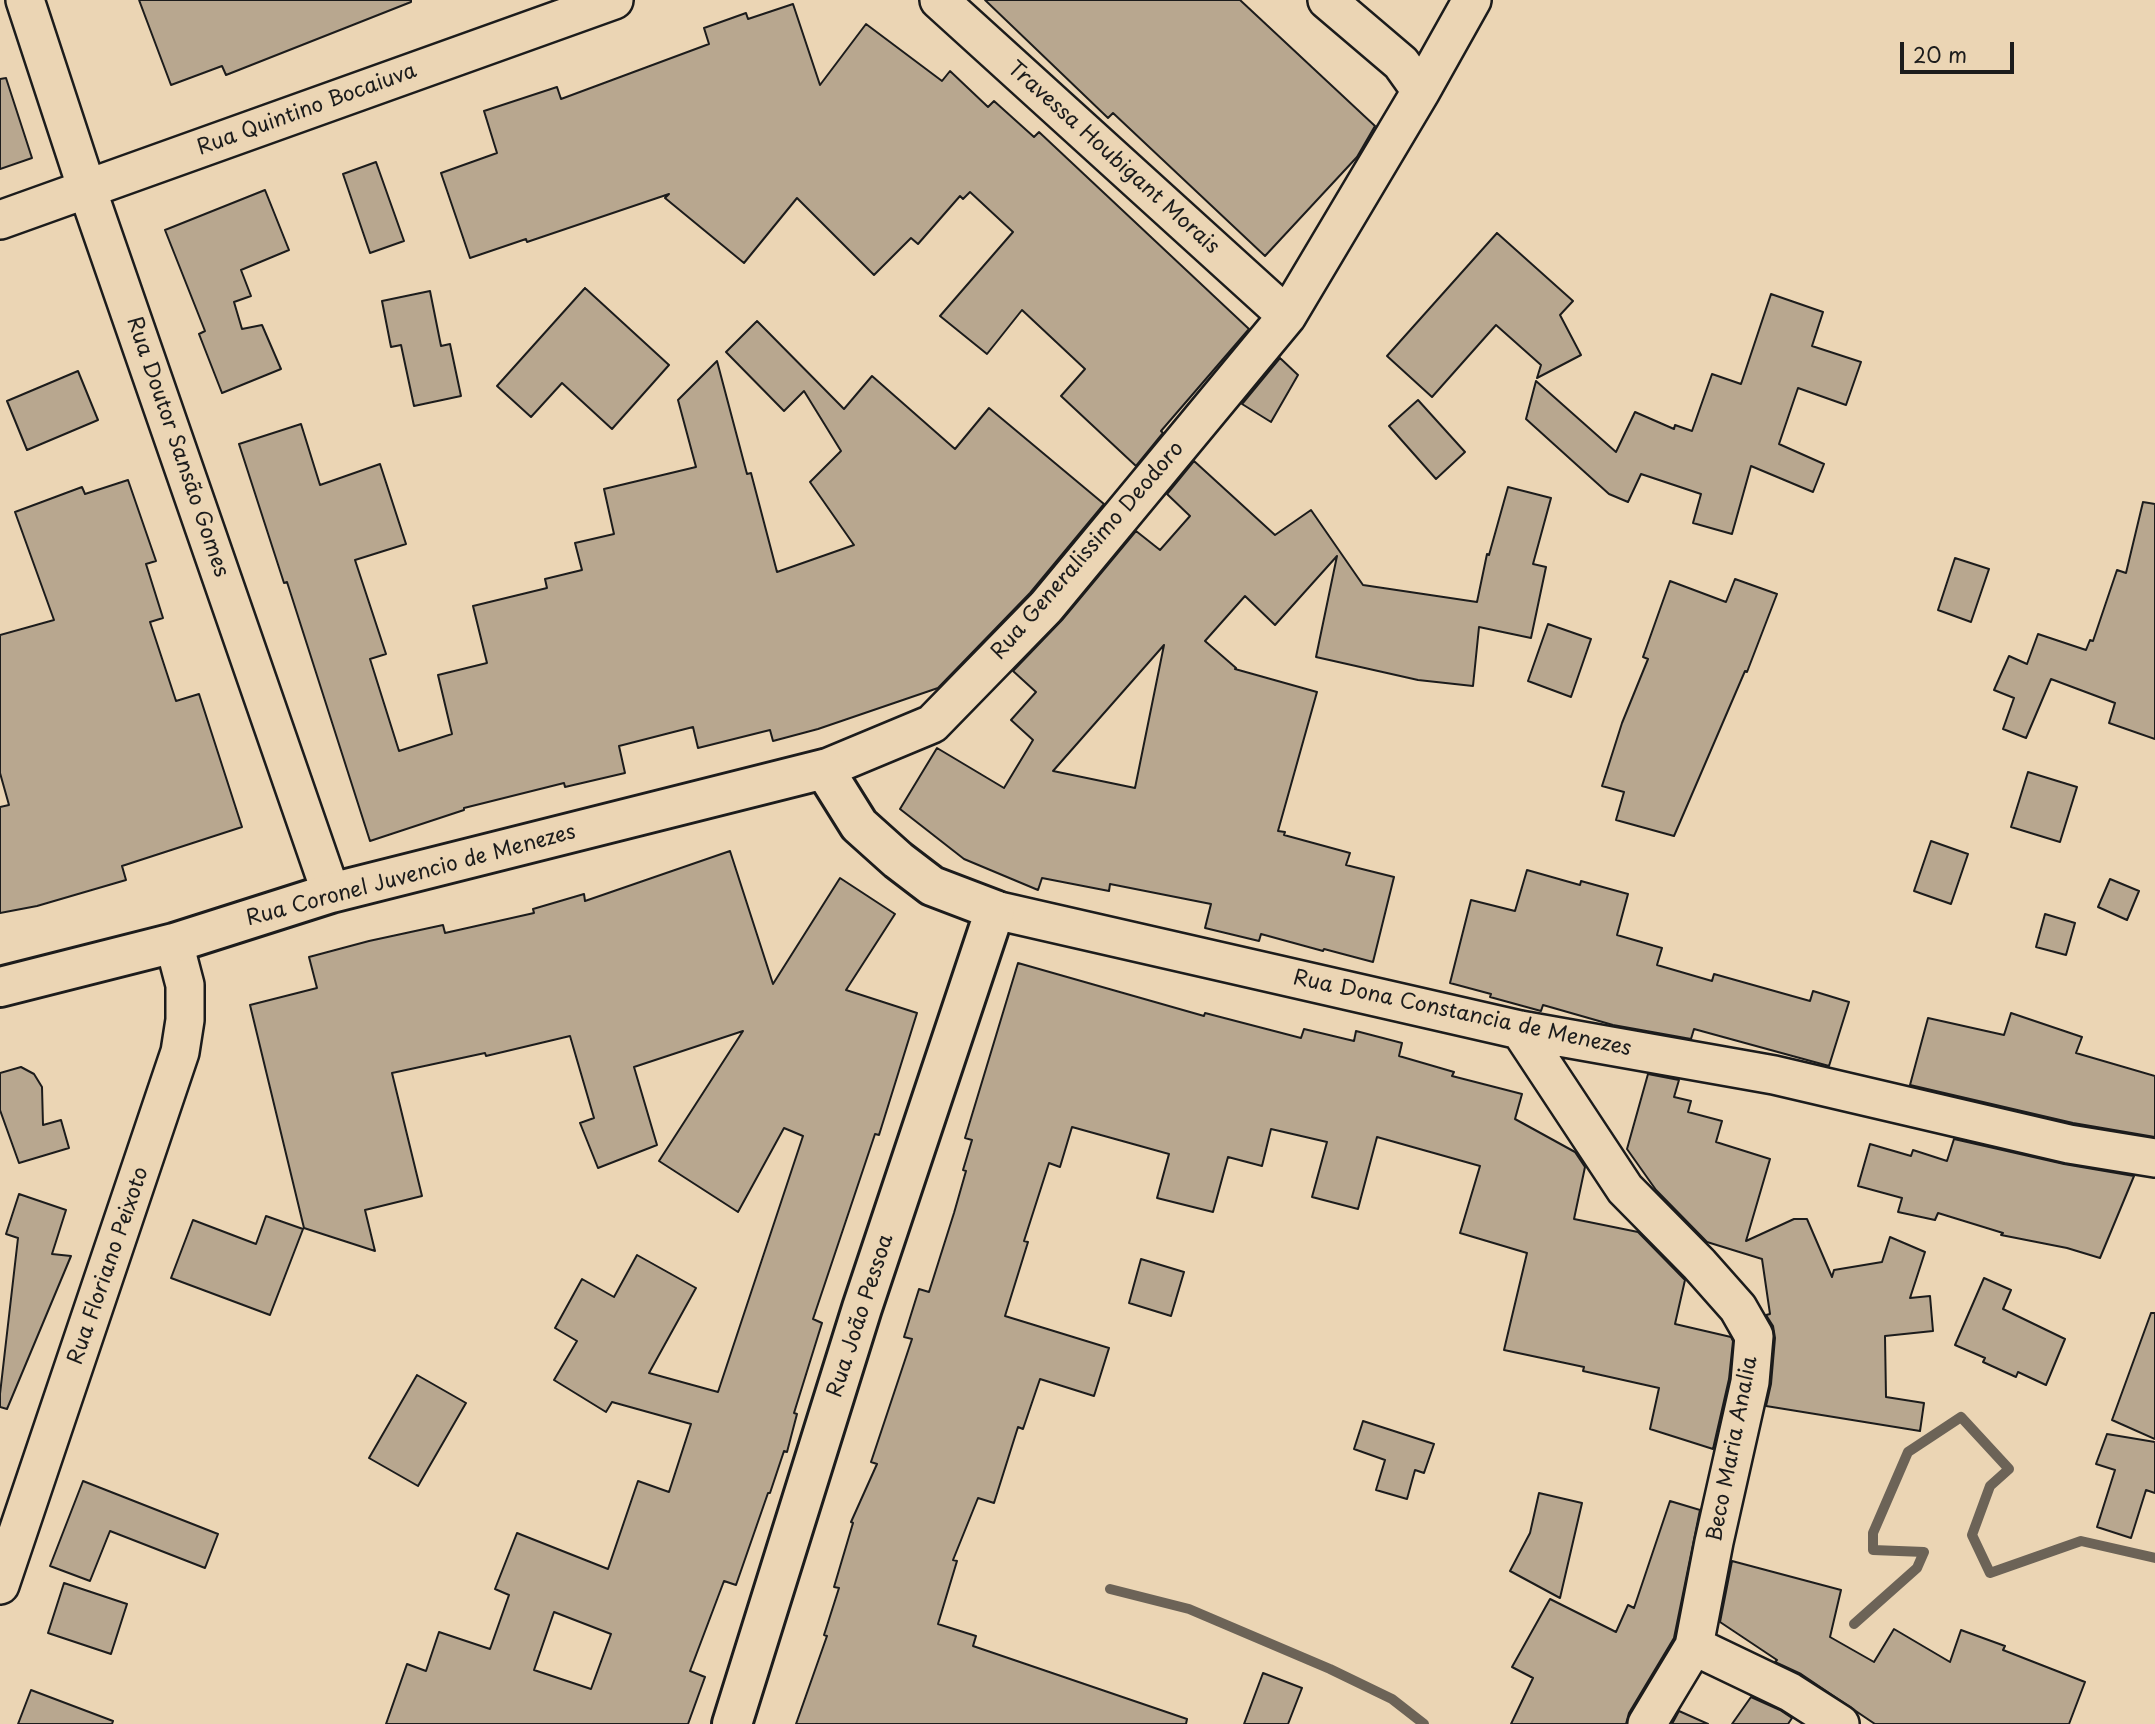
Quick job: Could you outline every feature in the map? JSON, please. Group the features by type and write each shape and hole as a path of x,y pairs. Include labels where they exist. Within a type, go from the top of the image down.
{"street":[{"name":"Rua Doutor Sansão Gomes","path":"25,0 87,189 331,892"},
{"name":"Rua Quintino Bocaiuva","path":"0,220 614,0"},
{"name":"Travessa Houbigant Morais","path":"939,0 1287,316"},
{"path":"1327,0 1401,63 1421,92"},
{"name":"Rua Generalissimo Deodoro","path":"824,769 932,724 1046,607 1287,316 1421,92 1472,0"},
{"name":"Rua Coronel Juvencio de Menezes","path":"0,987 174,943 331,892 824,769"},
{"name":"Rua Dona Constancia de Menezes","path":"824,769 859,825 898,860 932,886 995,910 1520,1030 1774,1075 2069,1144 2155,1158"},
{"name":"Rua João Pessoa","path":"732,1724 862,1308 995,910"},
{"name":"Rua Floriano Peixoto","path":"0,1586 180,1052 186,1020 185,985 174,943"},
{"name":"Beco Maria Analia","path":"1520,1030 1625,1189 1738,1308 1754,1336 1751,1382 1714,1542 1694,1646 1647,1724"},
{"path":"1694,1646 1790,1692 1840,1724"}],"building":[{"path":"139,0 411,2 226,75 222,66 171,85"},
{"path":"985,0 1240,0 1375,126 1357,157 1265,256 1113,113 1108,118"},
{"path":"793,4 820,85 866,24 942,81 950,71 988,107 994,101 1034,137 1039,132 1249,329 1161,431 1163,433 1136,466 1061,396 1085,369 1022,310 987,354 940,316 1013,232 970,192 963,199 960,196 918,244 911,238 874,275 797,198 744,263 665,198 669,194 527,242 526,239 470,258 441,173 497,153 484,111 557,87 561,99 709,44 704,28 746,13 748,19"},
{"path":"6,78 32,158 0,169 0,79"},
{"path":"376,162 404,241 370,253 343,174"},
{"path":"265,190 289,250 241,270 251,296 234,302 242,329 262,325 281,369 222,393 199,334 205,331 165,230"},
{"path":"1497,233 1573,301 1560,315 1581,355 1537,378 1541,365 1496,325 1432,397 1387,356"},
{"path":"585,288 669,365 612,429 562,383 531,417 497,386"},
{"path":"430,291 441,346 450,344 461,396 414,406 401,345 391,347 382,301"},
{"path":"1771,294 1823,312 1812,346 1861,362 1846,405 1798,388 1779,444 1824,464 1813,492 1751,466 1732,534 1693,523 1701,494 1641,474 1628,502 1609,494 1526,419 1536,381 1616,452 1635,412 1674,429 1675,425 1692,431 1712,374 1741,384"},
{"path":"757,321 844,409 872,376 955,449 989,408 1104,504 1030,593 938,688 818,729 773,741 770,730 698,748 693,727 619,746 625,773 565,787 564,783 464,808 370,841 287,582 284,583 239,444 301,424 320,485 380,464 406,544 355,560 386,654 370,659 399,751 452,734 438,675 487,663 473,606 547,588 545,579 582,570 575,543 614,534 604,489 696,467 678,400 717,361 777,572 854,545 810,482 841,451 804,391 784,411 726,352"},
{"path":"1280,358 1298,375 1271,422 1242,404"},
{"path":"78,371 98,420 27,450 7,401"},
{"path":"1418,400 1465,452 1436,479 1389,426"},
{"path":"1194,461 1275,535 1311,510 1363,585 1477,602 1487,554 1489,555 1508,487 1551,498 1533,564 1546,567 1531,638 1479,627 1473,686 1418,680 1316,657 1337,556 1275,625 1245,596 1205,641 1235,669 1317,692 1278,831 1350,853 1346,865 1394,877 1373,962 1261,934 1259,941 1205,928 1211,904 1110,884 1109,891 1042,878 1038,890 964,859 900,809 937,748 1004,788 1033,740 1011,720 1036,692 1013,671 1062,620 1136,531 1160,550 1190,516 1167,494","holes":["1164,645 1135,788 1053,771"]},
{"path":"128,480 156,561 146,564 163,618 150,622 176,701 199,694 242,827 122,866 126,880 37,906 0,913 0,807 9,805 0,773 0,635 54,620 15,512 82,487 85,494"},
{"path":"2143,502 2155,504 2155,739 2109,723 2115,703 2051,679 2026,738 2003,729 2014,698 1994,690 2009,656 2027,664 2038,634 2086,650 2090,640 2093,641 2117,570 2126,573"},
{"path":"1955,558 1989,569 1971,622 1938,610"},
{"path":"1735,579 1777,594 1747,672 1745,671 1674,836 1616,820 1624,792 1602,786 1622,723 1648,659 1643,657 1670,581 1726,602"},
{"path":"1548,624 1591,639 1571,697 1528,681"},
{"path":"2028,772 2077,787 2060,842 2011,827"},
{"path":"1931,841 1968,854 1951,904 1914,891"},
{"path":"730,851 773,984 840,878 895,914 846,990 917,1013 879,1135 875,1134 813,1319 822,1323 794,1413 797,1414 787,1452 784,1451 736,1585 724,1581 690,1671 705,1677 688,1724 386,1724 407,1664 426,1671 439,1632 490,1649 509,1595 495,1589 517,1533 608,1569 638,1481 669,1492 691,1424 612,1402 606,1412 554,1380 577,1341 555,1328 582,1279 614,1297 637,1255 696,1288 649,1373 718,1392 803,1136 784,1128 738,1212 659,1161 743,1031 634,1067 657,1145 598,1168 580,1123 594,1118 570,1036 486,1056 485,1053 392,1073 422,1196 365,1210 375,1251 304,1228 250,1005 317,988 309,957 443,925 445,933 534,913 533,909 584,894 585,901","holes":["554,1612 611,1634 591,1689 534,1670"]},
{"path":"1527,870 1580,885 1581,881 1628,894 1617,935 1662,948 1657,965 1712,981 1714,974 1810,1001 1813,991 1849,1002 1829,1066 1694,1029 1691,1039 1613,1025 1543,1005 1541,1011 1450,983 1471,900 1515,911"},
{"path":"2110,879 2139,891 2127,920 2098,907"},
{"path":"2045,914 2075,923 2066,955 2036,947"},
{"path":"1018,963 1204,1016 1205,1013 1301,1038 1304,1029 1354,1041 1356,1031 1402,1043 1399,1056 1454,1072 1452,1076 1522,1094 1515,1119 1575,1152 1585,1167 1574,1219 1638,1232 1685,1280 1675,1324 1731,1337 1733,1341 1729,1379 1713,1449 1650,1429 1659,1388 1583,1371 1584,1367 1504,1350 1527,1253 1460,1233 1480,1166 1377,1137 1358,1209 1312,1197 1327,1142 1271,1129 1262,1166 1228,1157 1213,1212 1157,1198 1169,1154 1072,1127 1060,1167 1049,1163 1024,1241 1028,1242 1005,1316 1109,1348 1094,1396 1040,1379 1023,1429 1018,1427 994,1503 978,1498 953,1560 957,1561 938,1624 976,1636 973,1646 1187,1719 1186,1724 796,1724 827,1636 824,1635 839,1588 834,1587 853,1523 851,1522 877,1464 871,1462 912,1339 904,1337 919,1289 929,1292 954,1213 972,1140 965,1138"},
{"path":"2011,1013 2082,1037 2076,1053 2155,1076 2155,1137 2073,1123 1910,1085 1928,1018 2004,1035"},
{"path":"21,1067 34,1074 42,1087 43,1125 61,1120 69,1148 19,1163 0,1110 0,1073"},
{"path":"1648,1074 1679,1080 1674,1097 1691,1101 1688,1112 1722,1121 1716,1142 1770,1159 1746,1241 1794,1219 1807,1219 1832,1277 1834,1270 1882,1262 1890,1237 1925,1252 1910,1298 1930,1296 1933,1331 1885,1336 1886,1397 1924,1403 1920,1431 1766,1406 1775,1338 1773,1326 1766,1315 1770,1314 1762,1259 1707,1242 1656,1190 1627,1149"},
{"path":"1954,1139 2064,1164 2134,1176 2100,1258 2067,1248 2001,1235 2003,1233 1938,1213 1935,1220 1898,1212 1902,1198 1858,1186 1870,1144 1911,1156 1913,1150 1947,1161"},
{"path":"19,1194 66,1210 52,1254 71,1256 7,1409 0,1407 0,1394 18,1238 6,1234"},
{"path":"266,1216 303,1229 270,1315 171,1278 193,1220 256,1244"},
{"path":"1141,1259 1184,1272 1171,1316 1129,1303"},
{"path":"1984,1278 2011,1290 2003,1309 2065,1339 2046,1385 2018,1372 2016,1377 1983,1362 1985,1358 1955,1345"},
{"path":"2151,1313 2155,1313 2155,1439 2112,1420"},
{"path":"417,1375 466,1403 418,1486 369,1458"},
{"path":"1363,1421 1434,1444 1424,1473 1415,1470 1407,1499 1376,1490 1385,1460 1354,1449"},
{"path":"2107,1434 2155,1442 2155,1493 2146,1490 2131,1538 2097,1527 2115,1470 2096,1464"},
{"path":"83,1481 218,1534 205,1568 110,1531 90,1581 50,1566"},
{"path":"1539,1493 1582,1503 1560,1598 1510,1571 1530,1533"},
{"path":"1670,1501 1700,1510 1674,1638 1629,1713 1626,1724 1511,1724 1533,1678 1512,1667 1550,1599 1616,1632 1628,1605 1634,1608"},
{"path":"1732,1561 1841,1590 1830,1637 1874,1662 1894,1629 1950,1662 1961,1630 2005,1646 2003,1650 2085,1682 2069,1724 1875,1724 1801,1674 1775,1662 1777,1660 1720,1622"},
{"path":"64,1583 127,1604 111,1654 48,1633"},
{"path":"1263,1673 1302,1688 1288,1724 1244,1724"},
{"path":"31,1690 113,1721 112,1724 18,1724"},
{"path":"1751,1697 1792,1718 1788,1724 1732,1724"},
{"path":"1679,1711 1708,1724 1672,1724"}],"waterway":[{"path":"1854,1624 1917,1568 1924,1552 1873,1550 1873,1533 1908,1452 1961,1417 2009,1469 1990,1486 1972,1535 1990,1573 2081,1541 2155,1558"},
{"path":"1110,1589 1189,1609 1330,1669 1392,1699 1424,1724"}]}
